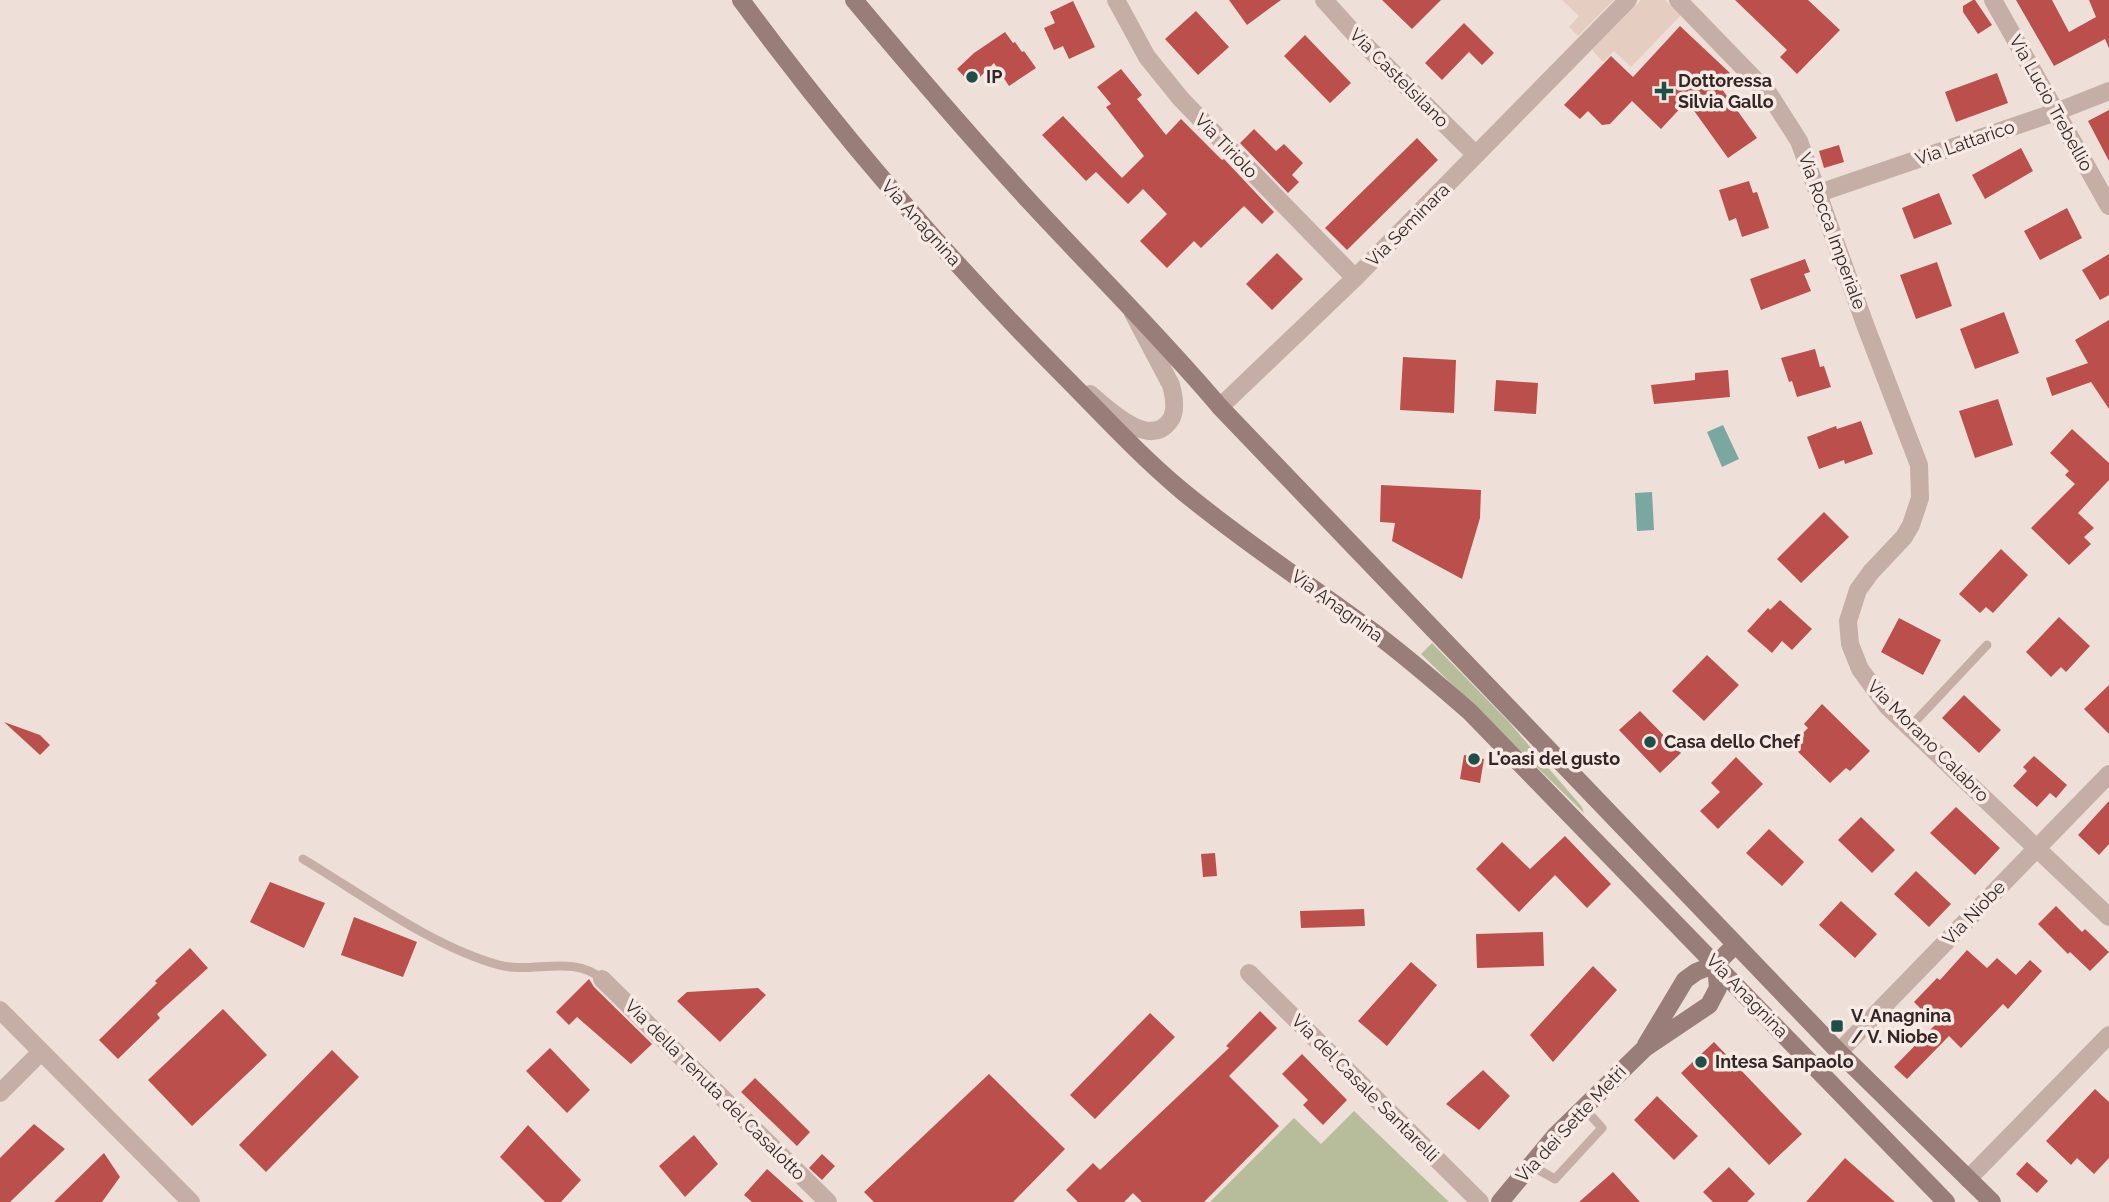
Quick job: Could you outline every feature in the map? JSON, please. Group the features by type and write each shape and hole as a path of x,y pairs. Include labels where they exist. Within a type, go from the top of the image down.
{"main road":[{"name":"Via Anagnina","path":"741,0 867,163 977,287 1139,451 1182,491 1240,537 1424,671 1518,760 1946,1202"},
{"name":"Via Anagnina","path":"854,0 1032,204 1180,360 1220,407 1735,945 1839,1052 1992,1202"},
{"path":"1716,964 1735,945"},
{"name":"Via dei Sette Metri","path":"1500,1202 1530,1165 1645,1048 1709,1005 1720,981 1716,964 1685,980 1645,1048"}],"street":[{"name":"Via Tiriolo","path":"1116,0 1147,57 1181,99 1355,278"},
{"name":"Via Castelsilano","path":"1324,0 1360,40 1476,155"},
{"name":"Via Seminara","path":"1220,407 1355,278 1628,0"},
{"name":"Via Lucio Trebellio","path":"1993,0 2109,206"},
{"name":"Via Rocca Imperiale","path":"1681,1 1757,80 1780,108 1799,141 1866,327 1917,457 1920,498 1912,525 1904,537"},
{"name":"Via Lattarico","path":"1819,194 2109,91"},
{"path":"1032,344 1121,419 1146,431 1158,430 1166,426 1173,415 1173,392 1128,305"},
{"name":"Via Morano Calabro","path":"1904,537 1858,590 1849,614 1848,635 1862,674 1882,700 2109,918"},
{"name":"Via Niobe","path":"1839,1052 2109,774"},
{"name":"Via del Casale Santarelli","path":"1249,974 1480,1202"},
{"name":"Via della Tenuta del Casalotto","path":"602,979 828,1202"},
{"path":"0,1010 191,1202"},
{"path":"1968,1179 2109,1035"},
{"path":"0,1093 41,1052"}],"lane":[{"path":"1910,727 1987,645"},
{"path":"303,859 451,947 507,967 578,966 592,971 602,979"},
{"path":"1530,1165 1555,1179 1595,1138 1602,1128 1584,1108"}],"green space":[{"path":"1432,643 1508,721 1582,807 1584,813 1421,654"},
{"path":"1354,1111 1449,1202 1210,1202 1294,1118 1321,1144"}],"shaded area":[{"path":"1562,0 1614,0 1578,36 1569,27 1579,16"},
{"path":"1641,0 1665,0 1681,15 1631,67 1614,51 1603,62 1592,50"}],"water":[{"path":"1723,425 1739,459 1722,467 1707,432"},
{"path":"1652,492 1654,530 1637,531 1635,493"}],"building":[{"path":"1229,0 1281,0 1247,25"},
{"path":"1382,0 1441,0 1412,29"},
{"path":"1735,0 1808,0 1840,30 1797,74 1780,57 1787,50"},
{"path":"1973,0 1992,25 1978,34 1963,12 1963,6"},
{"path":"2016,0 2052,0 2069,32 2096,17 2089,0 2109,0 2109,48 2105,39 2054,66"},
{"path":"1073,1 1095,47 1069,59 1063,46 1054,50 1044,28 1055,23 1050,12"},
{"path":"1196,11 1229,47 1198,75 1165,39"},
{"path":"1464,23 1494,53 1482,65 1469,52 1442,80 1425,63"},
{"path":"1680,26 1730,73 1719,85 1757,138 1728,158 1687,101 1661,129 1632,101 1610,124 1602,125 1588,111 1580,119 1564,105 1611,56 1633,77"},
{"path":"1005,32 1036,68 1009,86 994,63 972,85 957,69 974,53"},
{"path":"1305,35 1351,83 1330,103 1284,56"},
{"path":"1121,69 1142,95 1137,99 1166,135 1181,119 1224,159 1274,212 1262,224 1244,206 1201,248 1194,241 1167,268 1140,241 1167,214 1143,189 1128,204 1096,172 1086,181 1042,135 1063,116 1122,178 1144,156 1106,107 1111,104 1097,87"},
{"path":"1997,73 2008,103 1956,122 1945,92"},
{"path":"2109,110 2109,161 2088,121"},
{"path":"1254,129 1276,151 1284,144 1303,163 1292,175 1299,182 1288,193 1240,143"},
{"path":"1417,138 1438,160 1347,250 1325,228"},
{"path":"1839,145 1844,162 1824,168 1819,151"},
{"path":"2021,148 2033,171 1985,199 1972,175"},
{"path":"1749,181 1753,193 1757,192 1769,228 1742,237 1736,218 1729,221 1719,190"},
{"path":"1939,193 1952,224 1914,239 1902,208"},
{"path":"2067,208 2082,238 2040,260 2024,231"},
{"path":"1277,253 1303,279 1272,310 1246,284"},
{"path":"2109,254 2109,295 2100,300 2082,270"},
{"path":"1805,259 1810,272 1804,274 1811,291 1761,310 1750,279"},
{"path":"1937,262 1952,306 1916,319 1900,275"},
{"path":"2004,312 2019,353 1975,369 1960,329"},
{"path":"2109,320 2109,409 2091,382 2052,396 2046,378 2088,363 2075,340"},
{"path":"1815,349 1820,367 1824,366 1831,387 1797,397 1781,358"},
{"path":"1403,357 1456,360 1454,413 1400,410"},
{"path":"1728,370 1730,397 1654,404 1651,385 1695,380 1695,373"},
{"path":"1496,380 1538,383 1536,414 1494,411"},
{"path":"1998,399 2013,445 1975,458 1959,411"},
{"path":"1861,421 1873,454 1845,464 1844,460 1819,469 1807,437 1836,426 1837,429"},
{"path":"2072,429 2109,463 2109,480 2078,513 2094,528 2084,537 2091,544 2069,565 2031,528 2075,484 2065,475 2069,471 2050,453"},
{"path":"1381,485 1481,490 1480,518 1462,579 1392,541 1395,523 1380,522"},
{"path":"1824,512 1849,537 1801,583 1777,559"},
{"path":"2001,549 2028,575 1993,613 1986,607 1980,613 1959,594"},
{"path":"1780,600 1812,629 1792,650 1782,641 1772,653 1747,631 1768,608 1770,610"},
{"path":"2059,617 2090,646 2066,672 2061,667 2051,677 2026,652"},
{"path":"1899,618 1941,640 1923,675 1881,652"},
{"path":"1707,655 1739,685 1704,721 1672,691"},
{"path":"2109,685 2109,734 2084,709"},
{"path":"1964,695 2001,730 1979,753 1942,718"},
{"path":"1822,704 1870,751 1850,771 1846,768 1830,783 1791,745 1808,728 1804,724"},
{"name":"Casa dello Chef","path":"1640,711 1681,753 1660,773 1619,730"},
{"path":"4,722 40,735 50,745 40,755"},
{"path":"1464,755 1484,759 1480,783 1460,779"},
{"path":"2034,756 2067,785 2056,798 2050,793 2037,807 2013,786 2027,771 2023,767"},
{"path":"1736,757 1763,784 1718,829 1700,811 1720,792 1711,783"},
{"path":"2109,801 2109,844 2099,855 2078,835"},
{"path":"1956,807 2000,848 1975,875 1930,833"},
{"path":"1861,817 1895,850 1872,873 1838,840"},
{"path":"1769,829 1804,862 1782,886 1746,853"},
{"path":"1565,836 1611,884 1587,908 1555,875 1519,912 1476,869 1502,842 1530,869"},
{"path":"1215,853 1217,876 1203,877 1201,854"},
{"path":"1916,871 1951,904 1929,927 1894,894"},
{"path":"270,882 325,903 304,948 250,922"},
{"path":"1841,901 1877,934 1855,958 1819,925"},
{"path":"2056,906 2082,932 2085,929 2109,952 2090,971 2070,952 2068,954 2038,924"},
{"path":"1364,909 1365,926 1301,928 1300,911"},
{"path":"354,917 417,942 403,977 341,955"},
{"path":"1543,932 1544,966 1477,968 1476,934"},
{"path":"190,948 208,968 157,1014 160,1018 118,1059 99,1040"},
{"path":"1967,950 1987,968 1997,958 2016,975 2030,960 2042,971 2008,1009 2003,1004 1961,1048 1949,1036 1907,1079 1894,1067 1936,1024 1914,1002 1937,978 1940,980"},
{"path":"1411,962 1437,985 1387,1046 1358,1021"},
{"path":"1593,966 1617,990 1553,1062 1530,1035"},
{"path":"589,979 652,1044 631,1064 577,1017 569,1025 556,1012"},
{"path":"758,988 766,995 720,1042 677,1001 687,992"},
{"path":"223,1009 267,1055 192,1126 148,1080"},
{"path":"1260,1011 1277,1028 1229,1076 1279,1126 1204,1202 1142,1202 1133,1193 1124,1202 1078,1202 1066,1190 1093,1163 1100,1170 1229,1048 1226,1046"},
{"path":"1150,1013 1175,1037 1095,1119 1070,1095"},
{"path":"1714,1042 1802,1134 1769,1165 1681,1073"},
{"path":"550,1048 590,1090 567,1113 526,1071"},
{"path":"332,1050 359,1077 266,1172 239,1145"},
{"path":"1302,1054 1347,1100 1323,1125 1303,1105 1308,1100 1282,1074"},
{"path":"1483,1070 1510,1096 1479,1130 1446,1104"},
{"path":"989,1074 1065,1149 1013,1202 874,1202 864,1192"},
{"path":"755,1078 810,1132 797,1146 741,1092"},
{"path":"2095,1089 2109,1102 2109,1158 2094,1174 2077,1158 2071,1165 2046,1141"},
{"path":"1657,1096 1698,1136 1674,1160 1634,1120"},
{"path":"34,1124 65,1149 10,1202 0,1202 0,1158"},
{"path":"528,1125 581,1180 561,1202 545,1202 500,1157"},
{"path":"694,1135 718,1164 685,1197 659,1166"},
{"path":"104,1153 120,1177 102,1202 54,1202"},
{"path":"822,1154 835,1166 822,1180 809,1168"},
{"path":"1845,1158 1895,1202 1806,1202"},
{"path":"2027,1162 2048,1181 2037,1193 2016,1174"},
{"path":"1729,1167 1755,1194 1747,1202 1713,1202 1703,1192"},
{"path":"767,1169 804,1202 752,1202 744,1195"},
{"path":"1613,1172 1640,1202 1579,1202"}],"place":[{"name":"IP","path":"972,77"},
{"name":"Dottoressa Silvia Gallo","path":"1664,91"},
{"name":"Casa dello Chef","path":"1650,742"},
{"name":"L'oasi del gusto","path":"1474,759"},
{"name":"V. Anagnina / V. Niobe","path":"1837,1026"},
{"name":"Intesa Sanpaolo","path":"1701,1062"}]}
